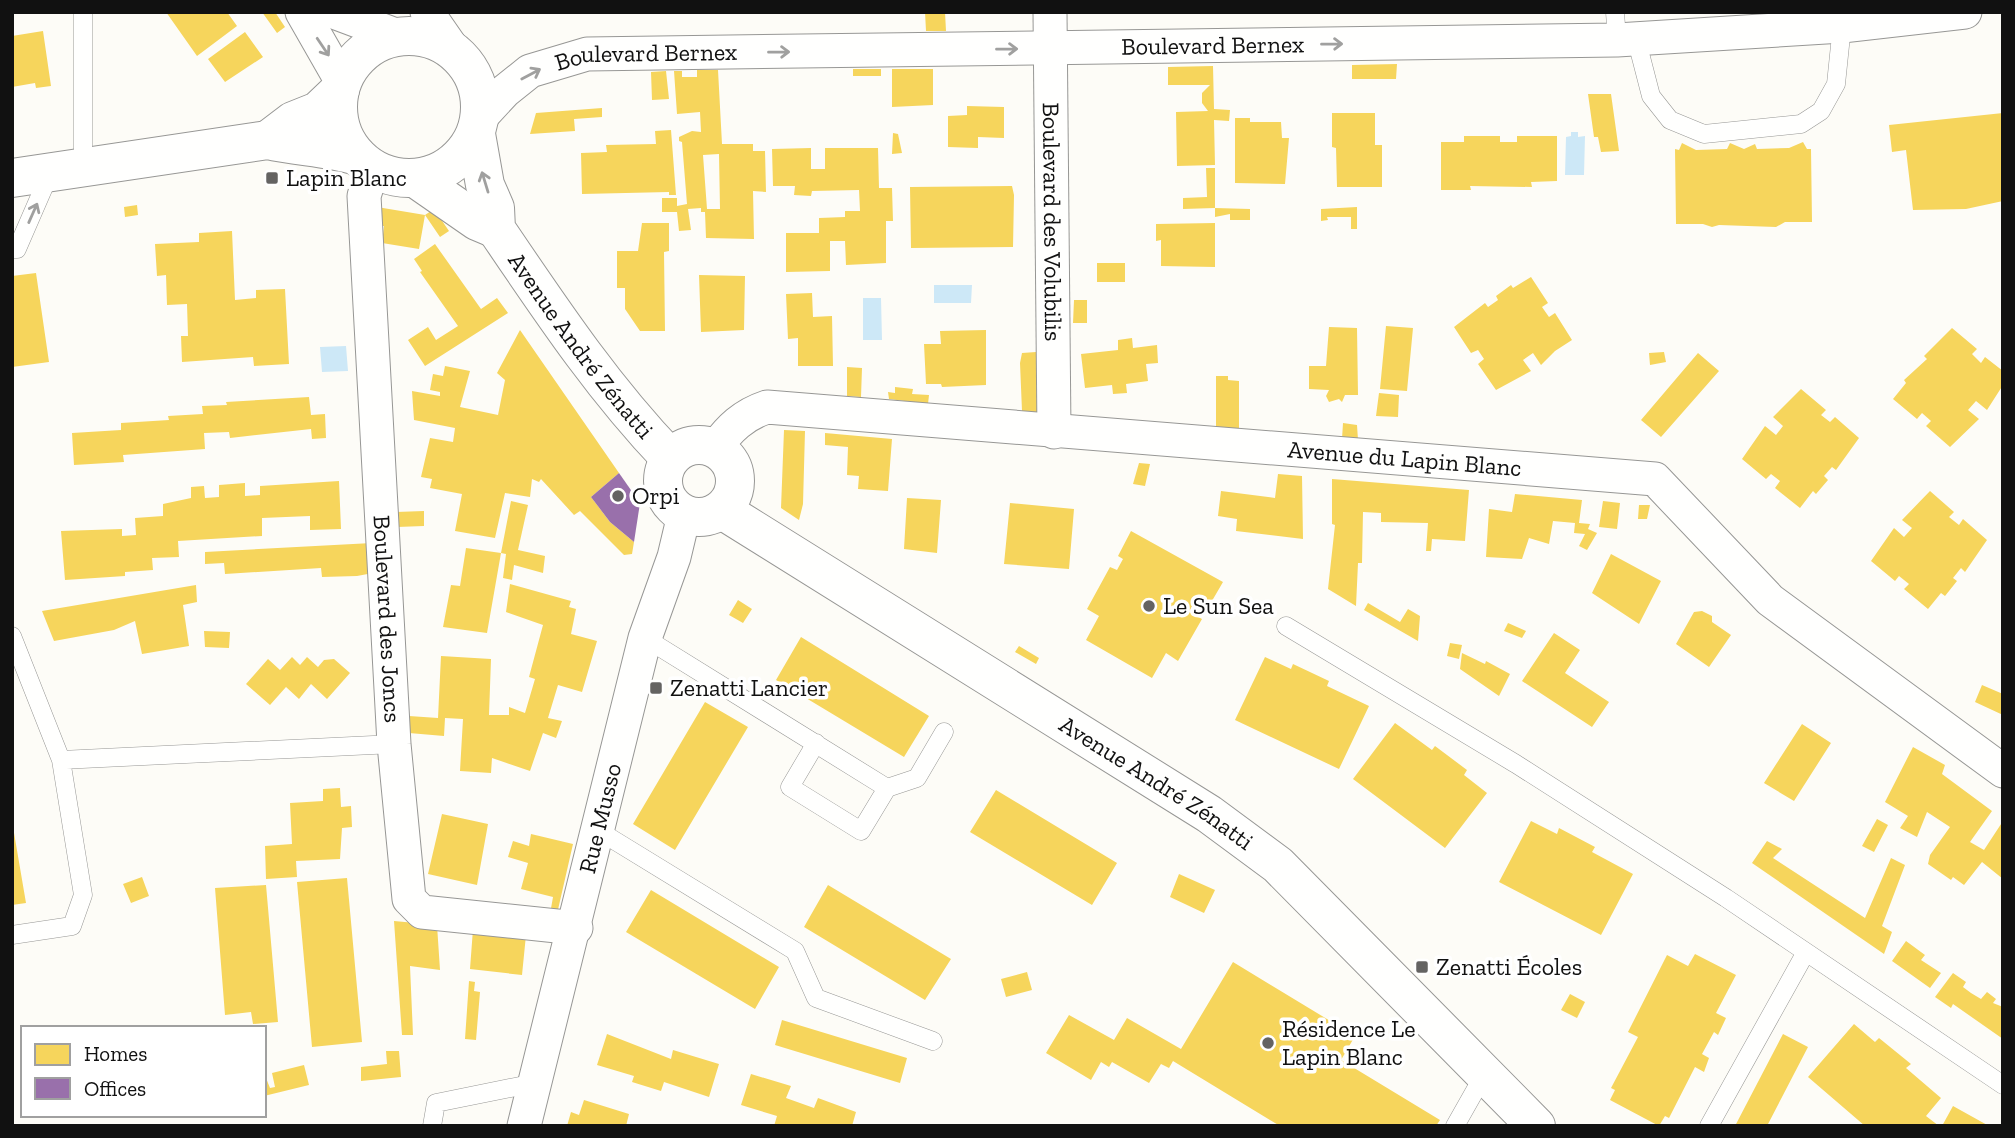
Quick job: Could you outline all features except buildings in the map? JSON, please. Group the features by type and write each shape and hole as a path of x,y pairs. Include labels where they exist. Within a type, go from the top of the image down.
{"street":[{"path":"302,12 341,86 338,114 344,136 365,162"},
{"path":"334,12 412,24"},
{"name":"Boulevard des Volubilis","path":"1050,12 1054,432"},
{"name":"Boulevard Bernex","path":"478,126 505,91 530,71 587,54 1051,48 1842,26 1965,12"},
{"path":"268,140 293,121 318,111 341,86 351,65 364,51 412,24"},
{"path":"12,178 268,140 298,147 326,147 394,176 415,178 440,171 461,156 478,126 480,93 471,70 454,51 437,41 418,36 412,24"},
{"name":"Avenue André Zénatti","path":"478,126 485,185 495,208 496,229 590,367 623,408 670,458"},
{"name":"Boulevard des Joncs","path":"365,162 364,196 394,744 406,884 410,899 422,912 576,928"},
{"name":"Avenue André Zénatti","path":"415,178 477,221 496,229"},
{"name":"Avenue du Lapin Blanc","path":"715,448 729,429 748,414 767,407 1655,479 1770,600 2003,771"},
{"path":"691,445 715,448 732,465 735,477 730,500 722,510 710,516 684,515 675,509 663,490 662,479 670,458 691,445"},
{"name":"Avenue André Zénatti","path":"722,510 1209,814 1278,865 1535,1125"},
{"name":"Rue Musso","path":"524,1126 576,928 645,638 674,557 684,515"}],"lane":[{"path":"12,249 17,248 67,169 83,12"},
{"path":"1623,30 1651,96 1670,120 1704,134 1801,124 1821,111 1836,84 1842,26"},
{"path":"1286,626 1516,764 1806,952 2003,1086"},
{"path":"12,636 61,760 83,895 72,926 12,936"},
{"path":"645,638 887,788"},
{"path":"816,743 790,787 861,831 887,788 917,778 944,733"},
{"path":"61,760 394,744"},
{"path":"599,831 795,951 816,998 933,1041"},
{"path":"1709,1126 1806,952"},
{"path":"1455,1126 1485,1073"},
{"path":"432,1126 436,1103 536,1083"}],"water":[{"path":"1571,132 1578,132 1578,137 1585,136 1584,175 1565,175 1566,137 1571,136"},
{"path":"934,285 972,285 971,303 934,303"},
{"path":"863,298 881,298 882,340 863,340"},
{"path":"346,346 348,371 322,372 320,347"}],"place":[{"name":"Lapin Blanc","path":"272,178"},
{"name":"Orpi","path":"618,496"},
{"name":"Le Sun Sea","path":"1149,606"},
{"name":"Zenatti Lancier","path":"656,688"},
{"name":"Zenatti Écoles","path":"1422,967"},
{"name":"Résidence Le Lapin Blanc","path":"1268,1043"}]}
